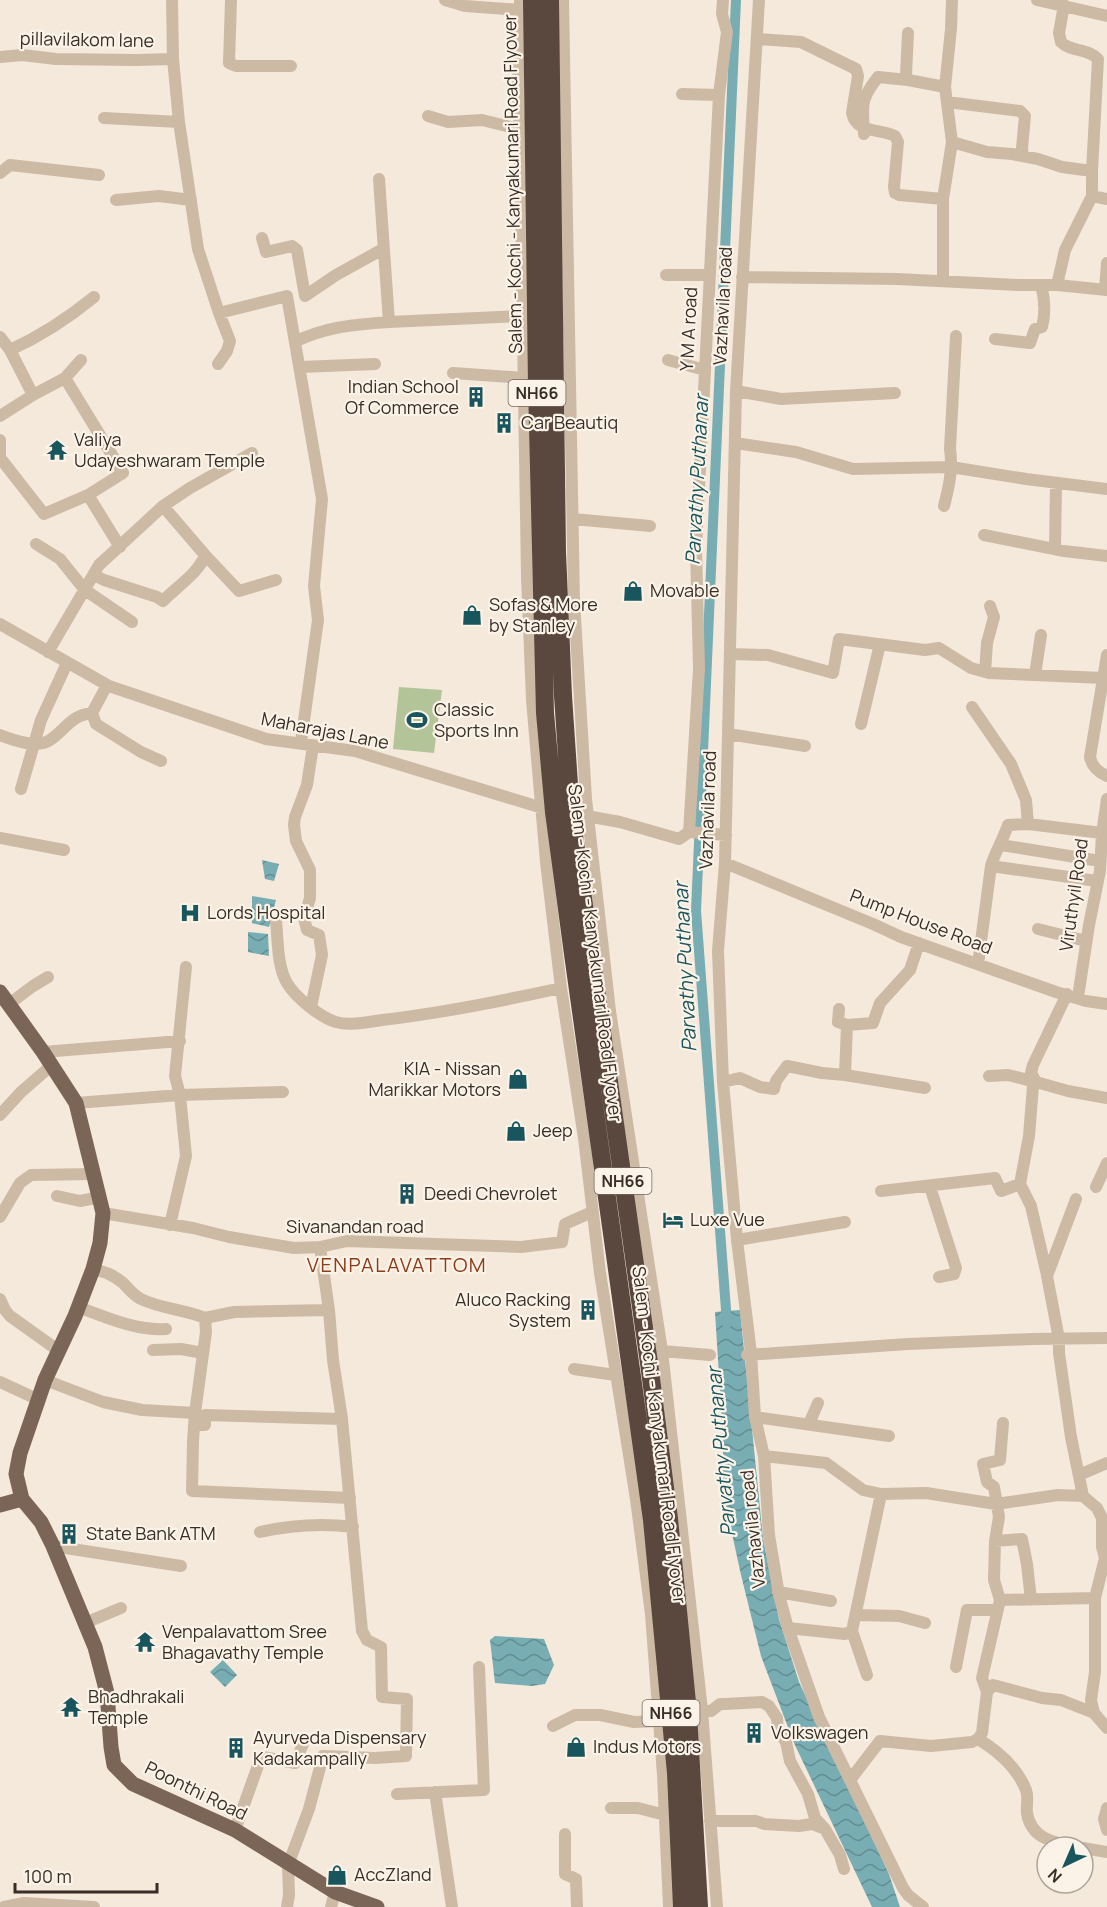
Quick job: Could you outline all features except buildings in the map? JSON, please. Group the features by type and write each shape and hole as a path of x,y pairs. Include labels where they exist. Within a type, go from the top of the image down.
{"highway":[{"name":"Salem - Kochi - Kanyakumari Road Flyover","path":"550,0 557,552 564,813 628,1355 652,1520 676,1773 682,1907"},
{"name":"Salem - Kochi - Kanyakumari Road Flyover","path":"524,3 545,713 564,813 650,1363 669,1519 688,1713 699,1907"}],"main road":[{"path":"0,1505 22,1499 16,1474 20,1453 45,1380 93,1269 100,1243 103,1214 76,1103 4,998"},
{"name":"Poonthi Road","path":"22,1499 41,1522 53,1546 95,1647 107,1693 114,1765 133,1784 236,1830 288,1865 333,1900 377,1907"}],"street":[{"path":"172,0 173,59 179,122 198,249 230,341 227,351 218,364"},
{"path":"231,0 229,63 236,66 291,66"},
{"path":"445,0 465,6 524,3 518,86 532,700 564,813 610,1011 662,1351 702,1710 717,1907"},
{"path":"563,0 574,601 564,813 546,862 592,1212 615,1375 636,1499 651,1614 669,1907"},
{"name":"Y M A road","path":"686,835 699,669 696,548 718,95 727,32 722,14 723,0"},
{"name":"Vazhavila road","path":"759,0 736,391 726,835 718,951 723,1082 755,1417 764,1456 769,1535 778,1592 819,1717 903,1888 923,1907"},
{"path":"944,281 943,199 952,142 945,87 952,0"},
{"path":"1037,0 1101,14"},
{"path":"1096,0 1101,14"},
{"path":"1057,285 1065,250 1092,196 1098,59 1092,54 1067,47 1060,42 1059,33 1064,5"},
{"path":"908,33 906,75 908,80"},
{"path":"757,39 801,42 856,69 858,76 852,113 854,122 864,133"},
{"name":"pillavilakom lane","path":"0,57 173,59"},
{"path":"864,133 861,112 865,96 878,77 945,87"},
{"path":"682,94 718,95"},
{"path":"947,102 1020,111 1025,116 1023,156"},
{"path":"428,116 448,122 482,120 519,129"},
{"path":"104,118 179,122"},
{"path":"864,133 886,132 897,139 895,193 943,199"},
{"path":"952,142 987,152 1023,156 1062,167 1092,171"},
{"path":"0,173 10,165 99,175"},
{"path":"379,179 389,322"},
{"path":"116,200 159,196 191,200"},
{"path":"1092,196 1107,199"},
{"path":"262,238 266,252 292,246 297,250 305,296"},
{"path":"219,313 287,296 305,296 336,275 383,249"},
{"path":"742,277 1057,285 1106,290 1107,263"},
{"path":"666,275 710,275"},
{"path":"995,339 1030,343 1035,329 1042,327 1045,313 1045,299 1041,285"},
{"path":"287,296 322,499 314,586 318,620 307,744 307,785 294,825 297,841 310,870 310,898 304,918 307,930 318,934 322,950 311,1007"},
{"path":"10,350 41,335 68,318 94,297"},
{"path":"296,341 316,332 341,326 458,317 523,316"},
{"path":"944,506 949,489 951,467 956,336"},
{"path":"0,337 10,350 33,395"},
{"path":"0,416 66,378 81,360"},
{"path":"668,360 705,370"},
{"path":"301,367 375,364"},
{"path":"453,373 524,378"},
{"path":"0,440 0,459 44,514 88,495 123,473 66,378"},
{"path":"736,391 782,399 894,393"},
{"path":"735,443 805,454 853,469 951,467 1107,489"},
{"path":"48,652 99,565 164,506 190,488 252,453"},
{"path":"1055,549 1056,483"},
{"path":"88,495 120,547"},
{"path":"164,506 239,591 276,580"},
{"path":"573,519 650,526"},
{"path":"984,535 1055,549 1107,556"},
{"path":"36,544 60,559 85,590 132,622"},
{"path":"94,575 163,601 194,571 205,555"},
{"path":"985,672 987,644 994,617 990,606"},
{"name":"Maharajas Lane","path":"0,624 107,686 266,739 354,751 564,813 620,822 679,839 686,835 726,835"},
{"path":"1035,675 1041,635"},
{"path":"730,654 768,655 833,673 839,639 925,650 939,648 971,668 985,672 1035,675 1104,685"},
{"path":"861,724 880,644"},
{"path":"1107,655 1104,685 1090,757 1091,764 1098,772 1107,776"},
{"path":"21,789 41,720 66,663"},
{"path":"0,735 34,744 49,741 74,718 92,713 107,686"},
{"path":"972,707 1011,764 1026,801 1028,824"},
{"path":"92,713 96,724 131,746 161,761"},
{"path":"728,734 805,746"},
{"name":"Viruthyil Road","path":"1020,1184 1029,1136 1033,1086 1036,1082 1031,1073 1033,1065 1073,996 1101,871 1102,833 1107,799"},
{"path":"978,964 991,866 1008,825 1028,824 1102,833"},
{"path":"0,838 64,850"},
{"path":"1001,845 1101,871"},
{"name":"Pump House Road","path":"725,863 918,943 1086,1001 1107,1004"},
{"path":"991,866 1101,871"},
{"path":"276,921 282,969 287,984 322,1016 337,1023 492,1003 561,988"},
{"path":"1038,929 1086,941"},
{"path":"840,1009 838,1022 873,1023 880,1003 910,970 918,943"},
{"path":"170,1225 186,1156 180,1095 175,1076 186,967"},
{"path":"4,998 48,977"},
{"path":"845,1075 847,1024"},
{"path":"43,1052 180,1041"},
{"path":"0,1115 21,1092 52,1065"},
{"path":"723,1082 740,1078 760,1087 774,1089 776,1081 787,1066 925,1088"},
{"path":"989,1076 1008,1075 1068,1091 1107,1098"},
{"path":"76,1103 180,1095 283,1092"},
{"path":"1096,1187 1107,1163"},
{"path":"0,1217 20,1183 31,1176 94,1174"},
{"path":"881,1191 995,1178 1001,1191 1020,1184 1031,1206 1047,1276 1083,1496"},
{"path":"930,1187 956,1268 954,1274 939,1277"},
{"path":"57,1196 80,1201 100,1197"},
{"path":"1047,1276 1076,1199"},
{"name":"Sivanandan road","path":"103,1214 294,1248 320,1247 347,1241 521,1247 562,1242 565,1224 592,1212"},
{"path":"737,1240 845,1221"},
{"path":"287,1907 288,1865 309,1809 323,1756 375,1758 406,1756 407,1699 382,1697 381,1647 368,1640 362,1630 342,1419 320,1247"},
{"path":"93,1269 109,1273 122,1282 138,1299 205,1318 234,1312 329,1310"},
{"path":"0,1299 10,1316 59,1351"},
{"path":"78,1307 153,1330 166,1329"},
{"path":"205,1318 195,1419 192,1491 350,1497"},
{"path":"749,1354 908,1344 1107,1338"},
{"path":"153,1350 181,1349 203,1353"},
{"path":"662,1351 710,1355"},
{"path":"574,1369 615,1375"},
{"path":"45,1380 103,1402 195,1419 205,1425 205,1415 342,1419"},
{"path":"0,1382 39,1400"},
{"path":"809,1424 818,1404"},
{"path":"755,1417 889,1436"},
{"path":"850,1780 880,1741 931,1746 972,1742 982,1733 987,1692 982,1678 999,1605 994,1580 995,1541 999,1517 994,1487 987,1482 983,1464 1000,1460 1003,1423"},
{"path":"764,1456 826,1463 863,1490 881,1494 926,1493 996,1504 1058,1495 1083,1496 1097,1508 1102,1518 1102,1547 1106,1558 1095,1598 1101,1673 1091,1700 1094,1713"},
{"path":"1079,1475 1107,1463"},
{"path":"867,1675 852,1631 881,1494"},
{"path":"260,1532 287,1526 325,1524 353,1527"},
{"path":"995,1541 1022,1539 1028,1564 1031,1600"},
{"path":"53,1546 181,1566"},
{"path":"778,1592 831,1601"},
{"path":"956,1667 967,1610 1031,1600 1095,1598"},
{"path":"85,1623 121,1608"},
{"path":"856,1615 899,1616 925,1623"},
{"path":"788,1628 845,1634 852,1631"},
{"path":"397,1794 484,1790 479,1667"},
{"path":"987,1692 993,1685 1042,1698 1061,1700 1094,1713 1107,1728"},
{"path":"702,1710 711,1711 720,1704 762,1702 770,1706 777,1719 778,1730 786,1742 790,1761 808,1794 815,1818 825,1829 840,1855 844,1869"},
{"path":"553,1726 575,1715 600,1715 634,1722 659,1721"},
{"path":"978,1739 1002,1755 1021,1780 1028,1794 1027,1813 1034,1829 1041,1835"},
{"path":"236,1830 260,1760 263,1757 295,1763 303,1744"},
{"path":"435,1792 452,1907"},
{"path":"612,1808 638,1808 665,1815"},
{"path":"1107,1808 1104,1818 1107,1830"},
{"path":"710,1821 756,1821 764,1824 799,1826 812,1824 825,1829"},
{"path":"566,1834 565,1874 576,1879 577,1907"},
{"path":"4,1907 24,1903 94,1907"}],"green space":[{"name":"Classic Sports Inn","path":"399,687 442,690 434,753 393,749"}],"water":[{"path":"262,860 279,864 274,881 265,879"},
{"path":"252,896 276,900 269,927 252,923"},
{"path":"248,932 268,934 269,956 248,952"},
{"path":"740,1310 763,1538 779,1619 799,1682 889,1874 900,1907 872,1907 794,1743 761,1656 723,1492 723,1439 715,1312"},
{"path":"495,1636 544,1639 554,1665 545,1684 532,1686 495,1683 490,1640"},
{"path":"223,1660 237,1675 225,1687 210,1672"}],"waterway":[{"name":"Parvathy Puthanar","path":"727,1323 696,911 736,0"}],"place":[{"name":"Indian School Of Commerce","path":"476,397"},
{"name":"Car Beautiq","path":"504,423"},
{"name":"Valiya Udayeshwaram Temple","path":"57,450"},
{"name":"Movable","path":"633,591"},
{"name":"Sofas & More by Stanley","path":"472,615"},
{"name":"Classic Sports Inn","path":"417,720"},
{"name":"Lords Hospital","path":"190,913"},
{"name":"KIA - Nissan Marikkar Motors","path":"518,1079"},
{"name":"Jeep","path":"516,1131"},
{"name":"Deedi Chevrolet","path":"407,1194"},
{"name":"Luxe Vue","path":"673,1220"},
{"name":"Aluco Racking System","path":"588,1310"},
{"name":"State Bank ATM","path":"69,1534"},
{"name":"Venpalavattom Sree Bhagavathy Temple","path":"145,1642"},
{"name":"Bhadhrakali Temple","path":"71,1707"},
{"name":"Volkswagen","path":"754,1733"},
{"name":"Indus Motors","path":"576,1747"},
{"name":"Ayurveda Dispensary Kadakampally","path":"236,1748"},
{"name":"AccZland","path":"337,1875"}],"district":[{"name":"VENPALAVATTOM","path":"397,1265"}]}
